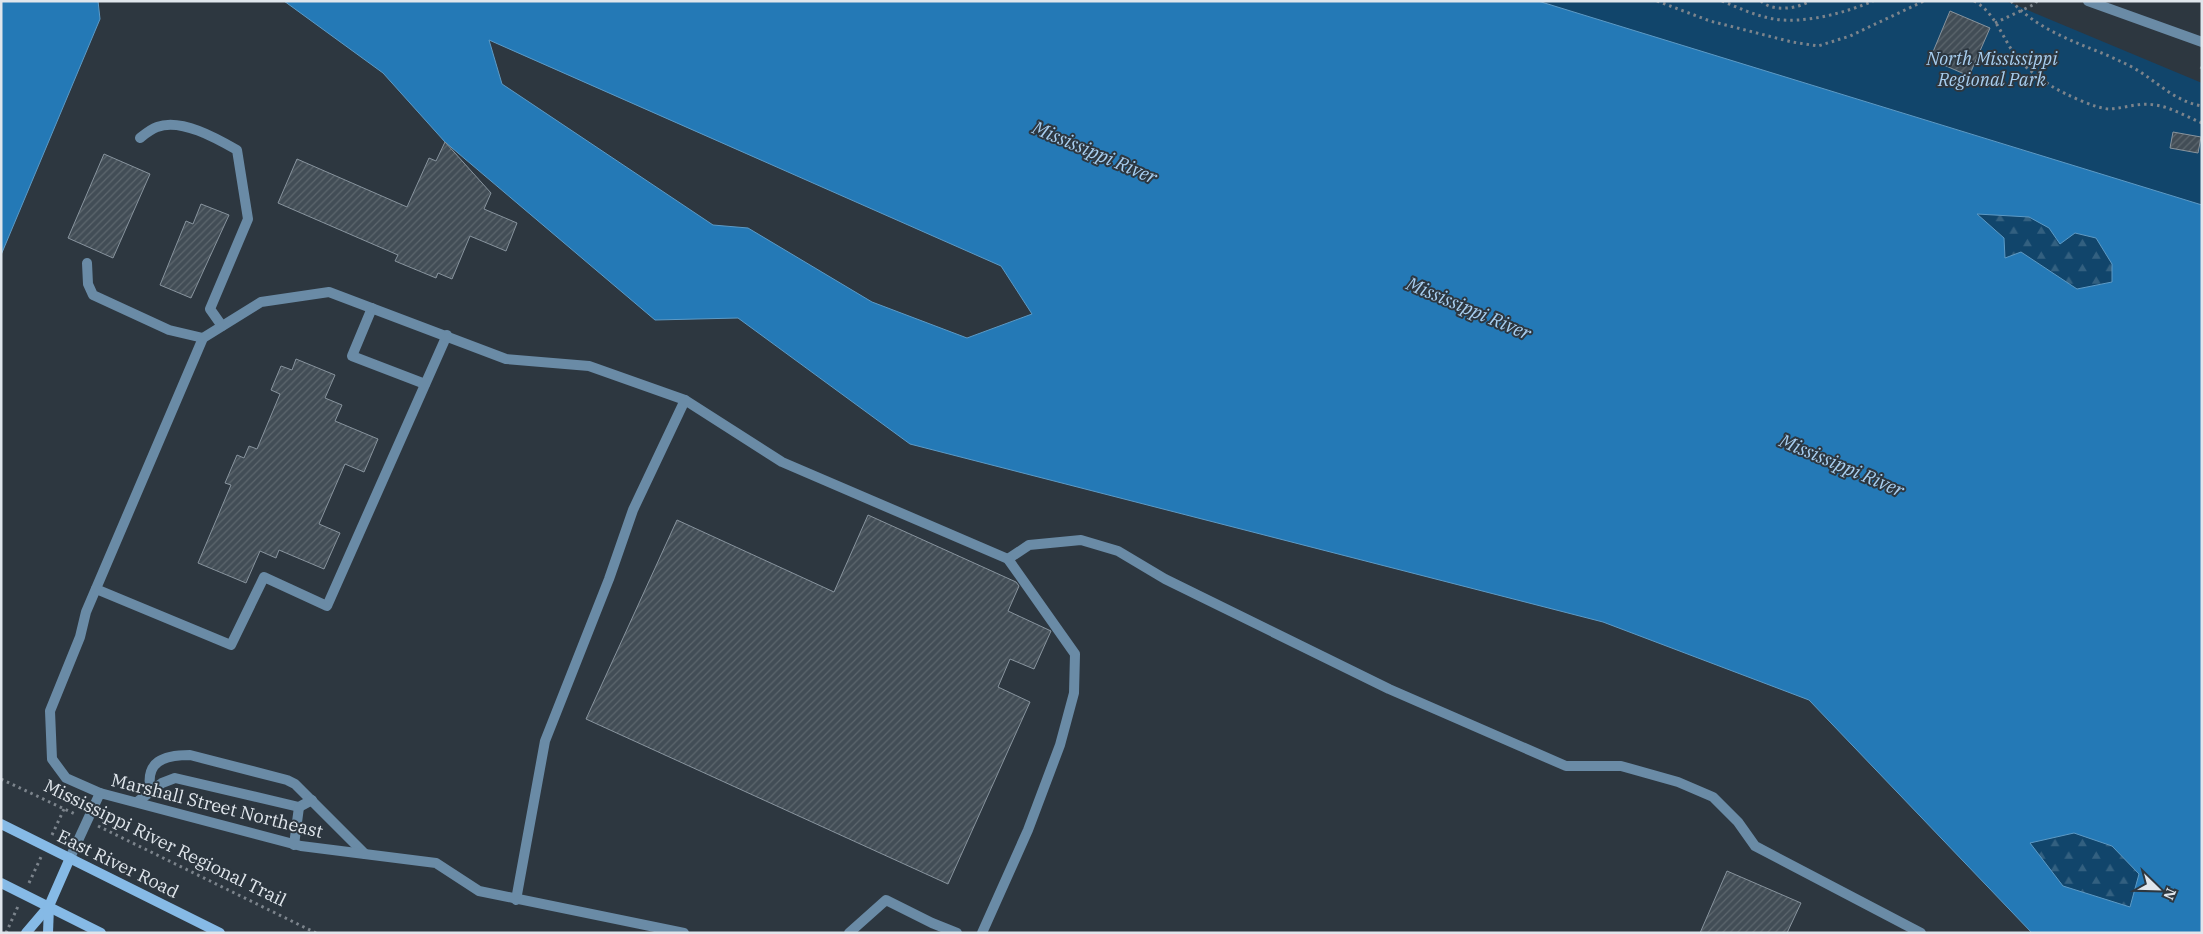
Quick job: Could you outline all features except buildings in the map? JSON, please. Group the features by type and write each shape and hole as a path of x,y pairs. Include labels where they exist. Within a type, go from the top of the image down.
{"street":[{"path":"2088,1 2202,42"},
{"path":"140,138 156,127 175,123 216,138 237,150 248,219 210,309 222,326"},
{"path":"87,263 88,284 93,295 169,330 204,338"},
{"path":"100,793 66,778 52,759 50,711 80,637 86,612 204,338 260,302 329,292 447,335 506,359 589,366 685,400 782,462 1008,559 1075,654 1074,694 1060,745 1028,830 982,933"},
{"path":"372,308 352,356 425,384"},
{"path":"96,589 231,645 264,577 327,606 447,335"},
{"path":"516,900 545,741 609,579 633,510 685,400"},
{"path":"1008,559 1029,545 1081,540 1118,551 1165,579 1389,688 1566,766 1621,766 1678,782 1713,797 1738,822 1755,846 1921,933"},
{"path":"151,792 148,781 151,769 158,760 175,755 190,755 287,780 295,784 312,800 365,854"},
{"path":"137,802 162,783 175,778 186,779 299,807 312,800"},
{"name":"Marshall Street Northeast","path":"70,858 100,793 294,845 436,863 479,891 656,931 684,933"},
{"path":"294,845 299,807"},
{"name":"East River Road","path":"1,824 220,933"},
{"path":"26,933 49,906 70,858"},
{"path":"1,883 102,933"},
{"path":"849,933 886,900 957,933"},
{"path":"48,933 49,906"}],"path":[{"path":"1657,1 1710,21 1792,42 1818,46 1850,36 1924,1"},
{"path":"1722,1 1761,16 1791,20 1849,12 1873,1"},
{"path":"1760,1 1765,5 1776,8 1792,7 1810,1"},
{"path":"1974,1 1982,6 1996,23 2014,54 2035,74 2055,88 2083,101 2109,109 2136,104 2157,105 2202,123"},
{"path":"2010,1 2020,11 2057,36 2084,45 2131,67 2188,104 2202,106"},
{"path":"1996,23 2035,4 2037,1"},
{"name":"Mississippi River Regional Trail","path":"1,778 316,933"},
{"path":"6,933 64,809"}],"green space":[{"name":"North Mississippi Regional Park","path":"1538,1 2006,1 2202,83 2202,205"},
{"path":"1976,214 2029,217 2049,228 2096,238 2112,264 2112,282 2077,289 2021,252 2005,259"},
{"path":"2074,833 2112,846 2140,875 2130,907 2063,886 2029,843"}],"water":[{"path":"1,1 98,1 100,19 1,255"},
{"name":"Mississippi River","path":"284,1 1538,1 2202,205 2202,933 2032,933 1809,700 1603,622 910,444 738,318 655,320 445,142 383,73","holes":["489,40 1001,266 1032,314 967,338 872,302 748,228 713,225 502,84","1977,214 2029,217 2049,228 2060,244 2075,233 2096,238 2112,264 2112,282 2077,289 2021,252 2005,258 2004,238","2074,833 2112,846 2139,874 2130,907 2063,886 2030,843"]}]}
